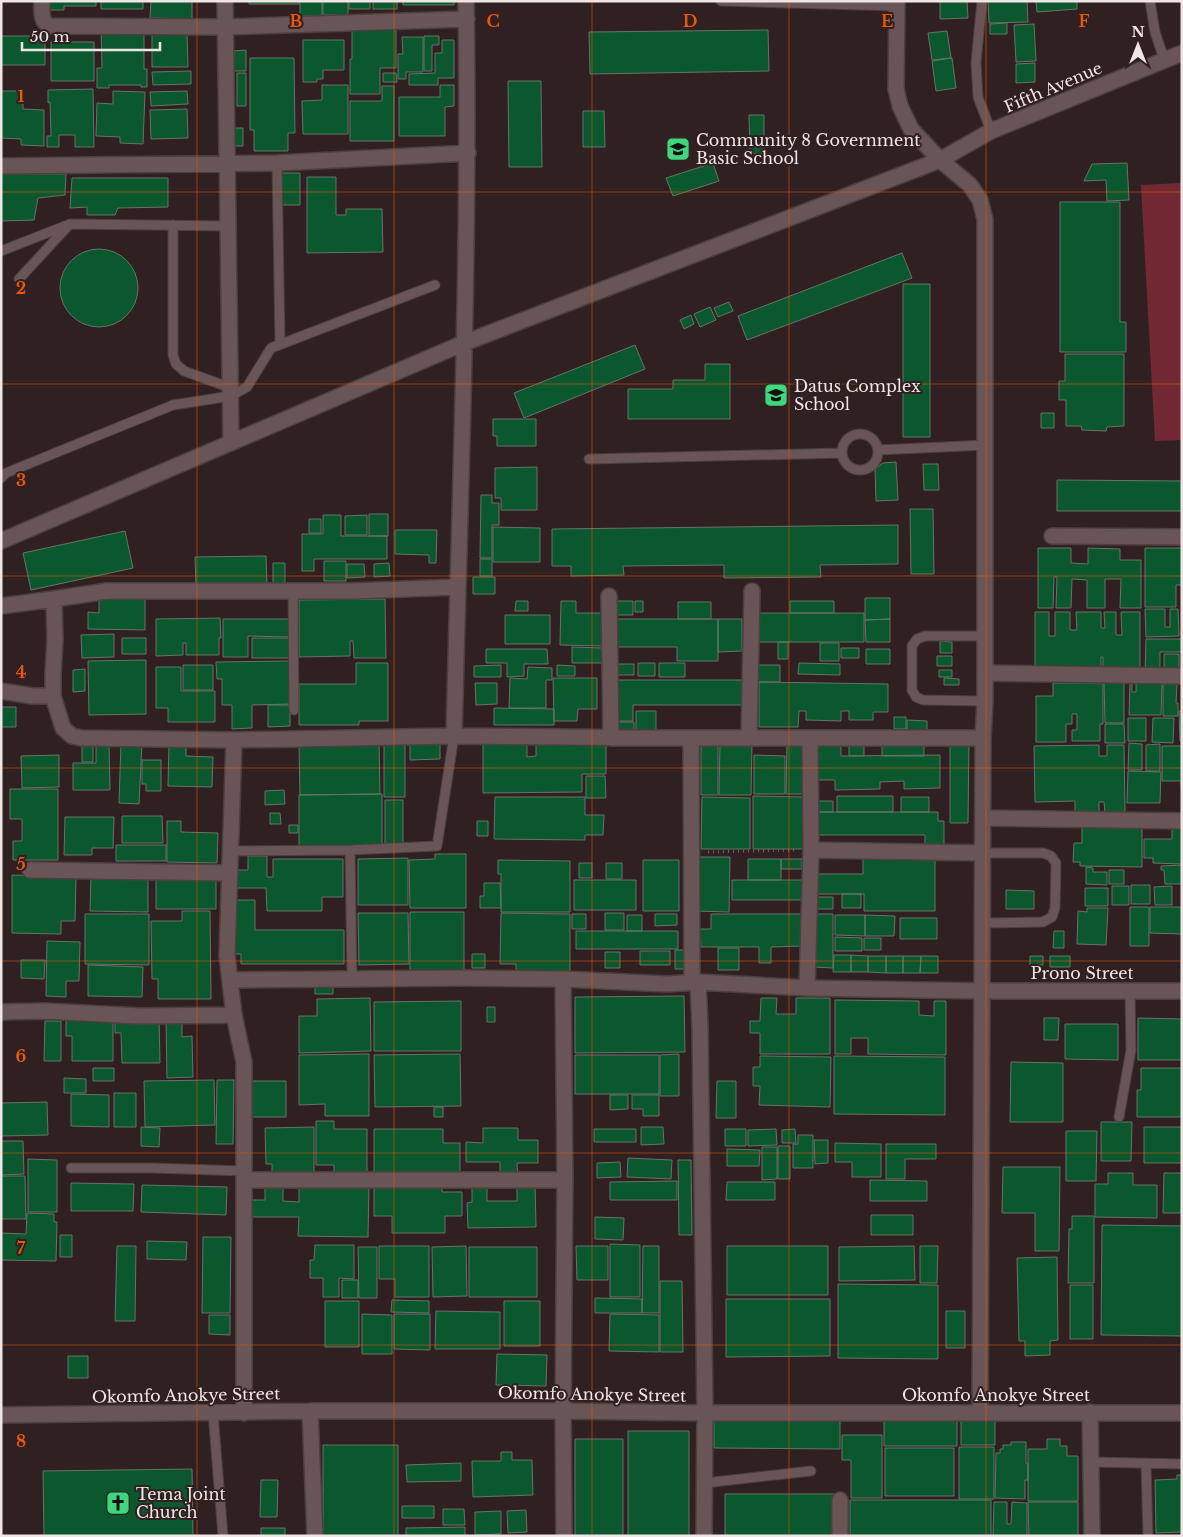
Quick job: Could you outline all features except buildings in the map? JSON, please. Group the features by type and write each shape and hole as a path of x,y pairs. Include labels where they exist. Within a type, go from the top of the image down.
{"street":[{"path":"42,1 42,17 49,26 226,27 467,19"},
{"path":"225,1 231,442"},
{"path":"454,736 468,153 466,1"},
{"path":"897,4 896,89 900,106 911,129 940,160 970,185 980,200 985,219 985,702 983,738 980,1412"},
{"name":"Fifth Avenue","path":"1,540 464,343 940,160 991,131 1182,53"},
{"path":"1,166 277,163 468,153"},
{"path":"1052,536 1182,537"},
{"path":"1,606 107,591 354,591 457,587"},
{"path":"749,738 752,591"},
{"path":"609,596 611,738"},
{"path":"54,599 53,696 63,728 72,736 82,738 234,740 454,736 983,738"},
{"path":"985,673 1182,676"},
{"path":"1,691 33,696 53,696"},
{"path":"691,738 704,1413 704,1536"},
{"path":"807,988 811,850 810,738"},
{"path":"234,740 227,956 234,1015 244,1062 244,1413"},
{"path":"983,818 1182,820"},
{"path":"811,850 983,853"},
{"path":"30,870 230,873"},
{"path":"563,979 565,1180 564,1536"},
{"name":"Prono Street","path":"230,980 563,979 667,984 695,982 807,988 982,991 1182,991"},
{"path":"1,1012 44,1011 140,1016 234,1015"},
{"path":"244,1176 565,1180"},
{"name":"Okomfo Anokye Street","path":"1,1415 563,1410 704,1413 1182,1413"},
{"path":"310,1411 315,1536"},
{"path":"1090,1412 1092,1536"},
{"path":"840,1500 840,1536"}],"lane":[{"path":"721,1 897,4"},
{"path":"982,1 976,62 978,97 991,131"},
{"path":"1150,1 1154,32 1164,59"},
{"path":"277,163 280,344"},
{"path":"1,251 70,224 229,226"},
{"path":"19,279 70,224"},
{"path":"173,225 173,355 176,364 184,371 231,392"},
{"path":"1,478 6,473 173,404 247,387 271,348 435,285"},
{"path":"855,434 868,436 876,444 878,450 877,457 870,467 858,470 847,464 843,459 842,453 845,441 855,434"},
{"path":"878,450 986,445"},
{"path":"589,459 842,453"},
{"path":"293,591 294,710"},
{"path":"985,636 925,636 917,639 912,646 912,690 916,697 923,700 985,702"},
{"path":"230,851 350,850 437,846 454,736"},
{"path":"350,850 352,979"},
{"path":"983,853 1043,853 1051,856 1056,863 1055,908 1052,917 1043,922 983,923"},
{"path":"1119,1117 1131,1050 1130,991"},
{"path":"71,1168 153,1168 244,1176"},
{"path":"213,1413 223,1536"},
{"path":"1091,1462 1182,1464"},
{"path":"1146,1463 1148,1536"},
{"path":"704,1483 811,1471"}],"path":[{"path":"692,852 811,850"}],"shaded area":[{"path":"1182,183 1182,440 1155,441 1141,185"}],"place":[{"name":"Community 8 Government Basic School","path":"678,149"},
{"name":"Datus Complex School","path":"776,395"},
{"name":"Tema Joint Church","path":"118,1503"}]}
